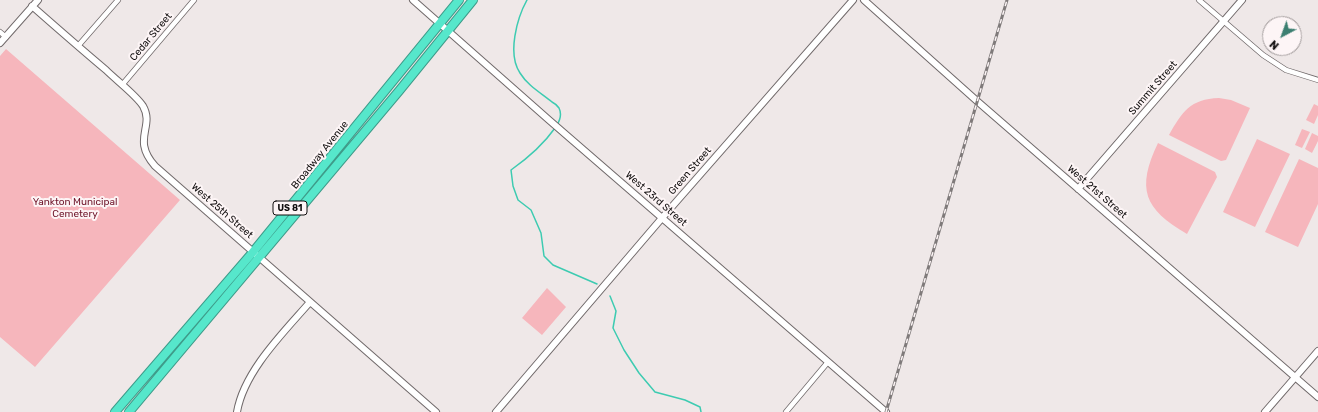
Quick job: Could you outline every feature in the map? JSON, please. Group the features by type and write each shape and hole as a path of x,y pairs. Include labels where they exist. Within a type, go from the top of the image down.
{"highway":[{"name":"Broadway Avenue","path":"129,412 459,0"},
{"name":"Broadway Avenue","path":"116,412 256,255 449,31 473,0"}],"street":[{"path":"0,43 38,0"},
{"path":"78,46 118,0"},
{"name":"Cedar Street","path":"122,85 194,0"},
{"name":"West 23rd Street","path":"413,0 558,128 886,412"},
{"name":"Green Street","path":"496,412 662,218 853,0"},
{"name":"West 21st Street","path":"864,0 1078,189 1318,397"},
{"path":"1199,0 1264,55 1286,70 1318,80"},
{"name":"Summit Street","path":"1078,189 1242,0"},
{"name":"West 25th Street","path":"32,6 122,85 142,105 145,110 146,123 143,136 143,145 146,155 150,161 436,412"},
{"path":"0,32 6,37"},
{"path":"238,412 241,398 252,374 267,352 310,302"},
{"path":"1265,412 1318,351"},
{"path":"786,412 828,362"}],"green space":[{"name":"Yankton Municipal Cemetery","path":"6,49 180,200 35,367 0,337 0,56"},
{"path":"1219,98 1231,100 1250,108 1226,160 1221,161 1169,135 1178,120 1188,108 1201,101"},
{"path":"1314,104 1318,106 1318,115 1314,124 1306,120"},
{"path":"1302,129 1310,132 1302,148 1295,145"},
{"path":"1312,133 1318,136 1318,141 1312,153 1305,149"},
{"path":"1257,139 1290,154 1255,227 1223,212"},
{"path":"1158,143 1215,172 1217,177 1187,234 1161,216 1153,206 1148,196 1146,185 1147,173"},
{"path":"1299,159 1318,168 1318,204 1298,247 1265,232"},
{"path":"547,288 566,307 542,335 522,318"}],"waterway":[{"path":"527,0 520,16 515,36 514,56 516,65 527,82 556,104 559,108 560,117 557,125"},
{"path":"555,128 535,151 511,170 513,186 518,200 531,210 541,233 544,256 553,265 597,284"},
{"path":"610,296 616,311 613,328 624,350 639,373 655,392 685,400 700,407 701,412"}],"railway":[{"path":"886,412 1007,0"}]}
